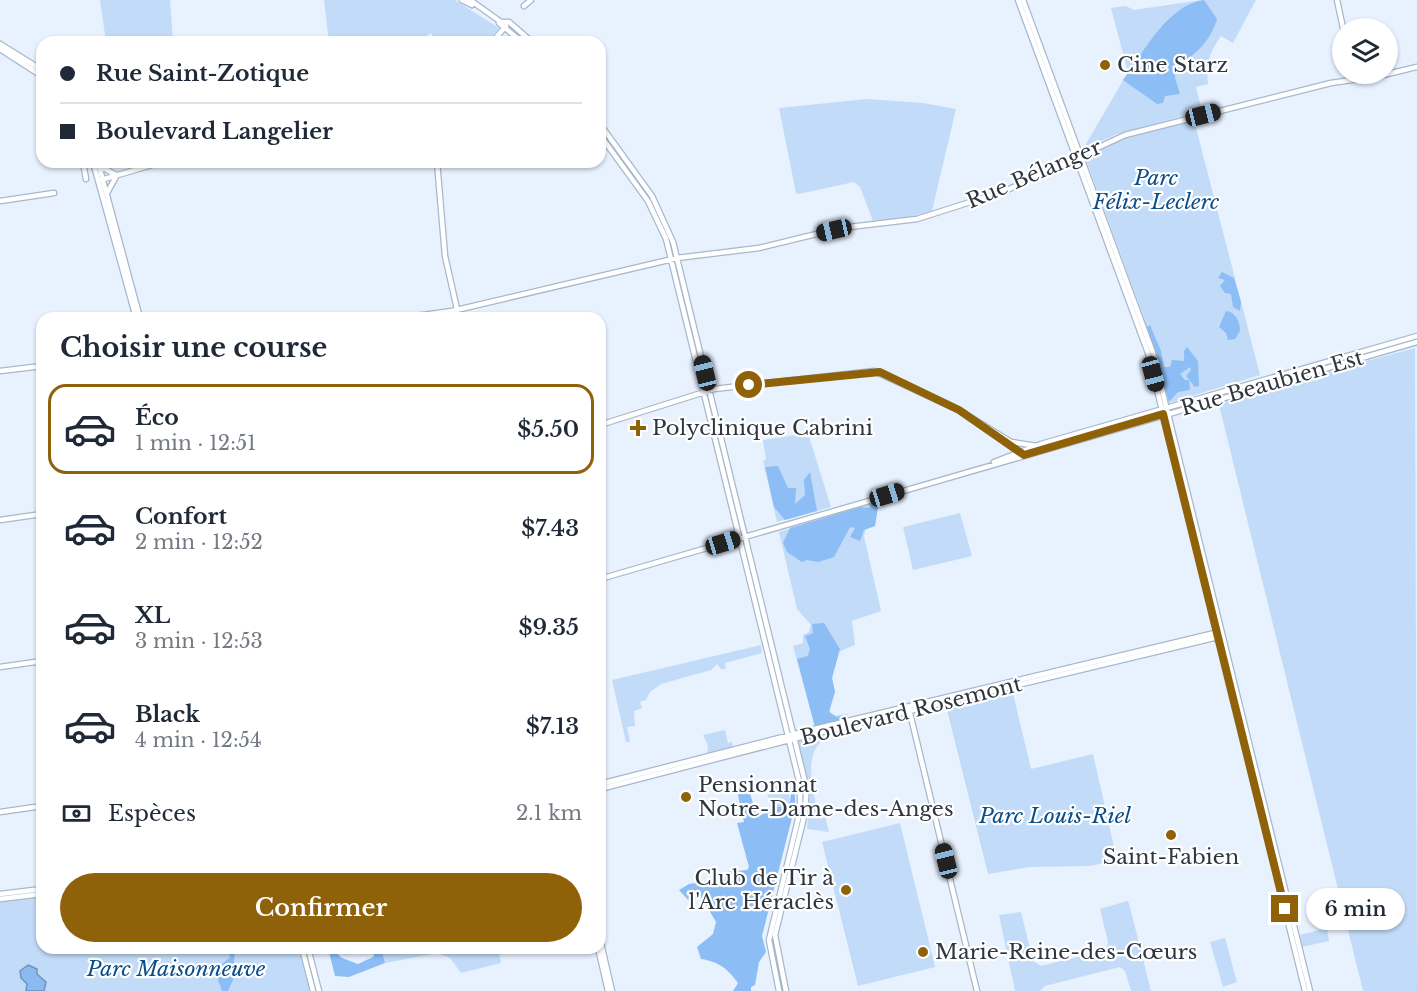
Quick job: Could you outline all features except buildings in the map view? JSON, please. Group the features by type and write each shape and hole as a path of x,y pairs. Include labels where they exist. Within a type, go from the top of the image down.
{"main road":[{"path":"462,0 506,25 516,36"},
{"path":"470,0 523,36"},
{"path":"524,6 531,0"},
{"path":"1018,0 1078,156"},
{"path":"1023,0 1147,348 1165,410 1305,991"},
{"path":"1336,0 1340,18"},
{"path":"497,36 506,25"},
{"path":"0,44 36,66"},
{"path":"0,49 36,72"},
{"name":"Rue Bélanger","path":"1398,72 1417,67"},
{"name":"Rue Bélanger","path":"438,312 671,259 759,248 841,228 917,219 1005,191 1125,135 1332,82"},
{"path":"606,132 656,201 671,235 710,390 720,445 772,676 806,789 806,803 775,935 786,991"},
{"path":"606,143 648,201 663,233 703,392 720,445"},
{"path":"84,168 86,179"},
{"path":"98,168 134,312"},
{"path":"105,168 117,176"},
{"path":"101,180 143,168"},
{"path":"438,168 445,256 458,312"},
{"path":"106,193 117,176"},
{"path":"101,180 138,312"},
{"path":"0,201 54,193"},
{"name":"Rue Beaubien Est","path":"1361,355 1417,336"},
{"name":"Rue Beaubien Est","path":"989,464 1037,446 1361,355 1417,342"},
{"path":"0,371 36,367"},
{"path":"606,423 710,390 877,371 959,410 1024,455"},
{"name":"Rue Beaubien Est","path":"997,435 1019,445 1037,446"},
{"name":"Rue Beaubien Est","path":"606,577 1024,455 1073,437"},
{"path":"1003,457 1007,449 1004,442"},
{"path":"0,520 36,515"},
{"path":"742,537 778,674 800,785 801,802 769,940 779,991"},
{"path":"1219,634 1310,991"},
{"name":"Boulevard Rosemont","path":"606,783 1219,634"},
{"path":"0,667 36,662"},
{"path":"772,676 778,674"},
{"path":"909,709 977,991"},
{"name":"Boulevard Rosemont","path":"606,787 791,738"},
{"path":"0,812 36,807"},
{"path":"0,894 36,890"},
{"path":"0,899 36,895"},
{"path":"304,954 313,991"},
{"path":"310,954 319,991"},
{"path":"599,954 608,991"},
{"path":"603,954 612,991"}],"green space":[{"path":"100,0 170,0 173,36 105,36"},
{"path":"324,0 455,0 499,28 492,36 432,36 431,33 427,36 328,36"},
{"path":"1201,0 1256,0 1233,43 1221,36 1209,58 1208,84 1196,87 1202,111 1117,134 1083,149 1128,72 1111,8 1126,6 1134,10"},
{"path":"867,99 923,103 956,109 932,211 905,218 873,221 860,187 854,182 796,193 779,108"},
{"name":"Parc Félix-Leclerc","path":"1194,120 1260,375 1169,403 1143,315 1085,157 1120,139"},
{"path":"1415,348 1417,991 1363,991 1218,401"},
{"path":"808,433 831,507 777,522 763,460 766,460 763,440"},
{"path":"879,501 875,526 866,529 864,536 881,611 852,621 855,645 838,652 832,678 835,692 829,708 832,716 847,714 848,719 815,727 793,646 803,643 803,635 809,632 811,625 797,609 779,532"},
{"path":"960,513 972,556 913,570 903,527"},
{"path":"761,645 762,653 725,663 726,669 721,669 717,664 711,670 661,684 650,692 646,700 640,702 642,708 634,711 635,726 627,727 630,742 626,742 612,680"},
{"name":"Parc Louis-Riel","path":"1012,689 1031,769 1093,754 1117,860 1090,866 1030,867 988,874 946,706"},
{"path":"849,728 850,732 825,739 816,747 811,763 812,781 816,805 823,807 829,832 807,829 810,794 798,741"},
{"path":"725,730 728,743 732,742 733,747 707,754 708,746 703,735"},
{"path":"790,782 789,806 771,809 766,785"},
{"path":"900,823 935,967 858,986 822,842"},
{"name":"Parc Maisonneuve","path":"36,898 36,954 301,954 310,991 0,991 0,902"},
{"path":"1127,901 1151,991 1131,991 1125,971 1120,967 1045,986 1040,991 1015,991 999,915 1021,912 1033,961 1041,966 1106,950 1108,942 1100,909"},
{"path":"1327,928 1329,941 1302,947 1300,935"},
{"path":"1225,938 1237,982 1223,987 1210,942"},
{"path":"383,954 433,954 385,963"},
{"path":"440,954 499,954 501,963 461,973 450,958"}],"shaded area":[{"path":"1204,0 1217,19 1214,26 1207,40 1196,52 1176,64 1175,78 1180,94 1165,96 1163,103 1157,104 1123,80 1168,20 1191,4"},
{"path":"1222,272 1234,278 1241,302 1240,311 1233,307 1231,294 1225,293 1220,286 1225,280 1218,278"},
{"path":"1226,311 1235,315 1238,321 1240,331 1235,339 1228,340 1226,333 1219,327"},
{"path":"1150,325 1161,351 1164,367 1170,367 1172,360 1184,361 1184,351 1187,347 1198,361 1199,386 1195,387 1186,376 1191,370 1190,367 1180,374 1185,380 1189,380 1190,390 1178,392 1169,402 1147,327"},
{"path":"778,466 788,488 796,488 795,504 805,495 804,480 810,472 817,511 785,520 774,507 765,467"},
{"path":"879,501 875,526 864,530 860,541 850,537 855,528 850,527 834,557 818,562 807,560 802,562 787,552 783,543 790,528 860,507 870,508 870,504"},
{"path":"824,623 840,649 832,678 835,692 829,712 837,717 847,714 848,719 815,727 797,659 808,656 810,649 805,636 813,633 812,624"},
{"path":"792,789 795,792 795,806 762,936 766,952 759,962 755,985 751,987 751,991 733,991 738,983 734,978 718,964 701,959 697,947 713,934 716,922 700,895 690,902 679,890 689,884 725,879 725,872 747,870 749,867 737,823 744,822 737,791 749,790 757,817 777,807 789,806"},
{"path":"229,954 235,954 233,980 228,991 222,991 217,977 223,968 221,965 230,957"},
{"path":"330,954 338,954 358,964 373,957 374,954 383,954 385,963 349,977 335,976"},
{"path":"28,965 37,969 37,974 46,982 44,991 26,991 27,984 21,978 20,971"}],"place":[{"name":"Cine Starz","path":"1105,65"},
{"name":"Polyclinique Cabrini","path":"638,428"},
{"name":"Pensionnat Notre-Dame-des-Anges","path":"686,797"},
{"name":"Saint-Fabien","path":"1171,835"},
{"name":"Club de Tir à l'Arc Héraclès","path":"846,890"},
{"name":"Marie-Reine-des-Cœurs","path":"923,952"}],"route":[{"path":"749,385 869,371 880,372 959,410 1024,455 1163,414 1285,909"}]}
